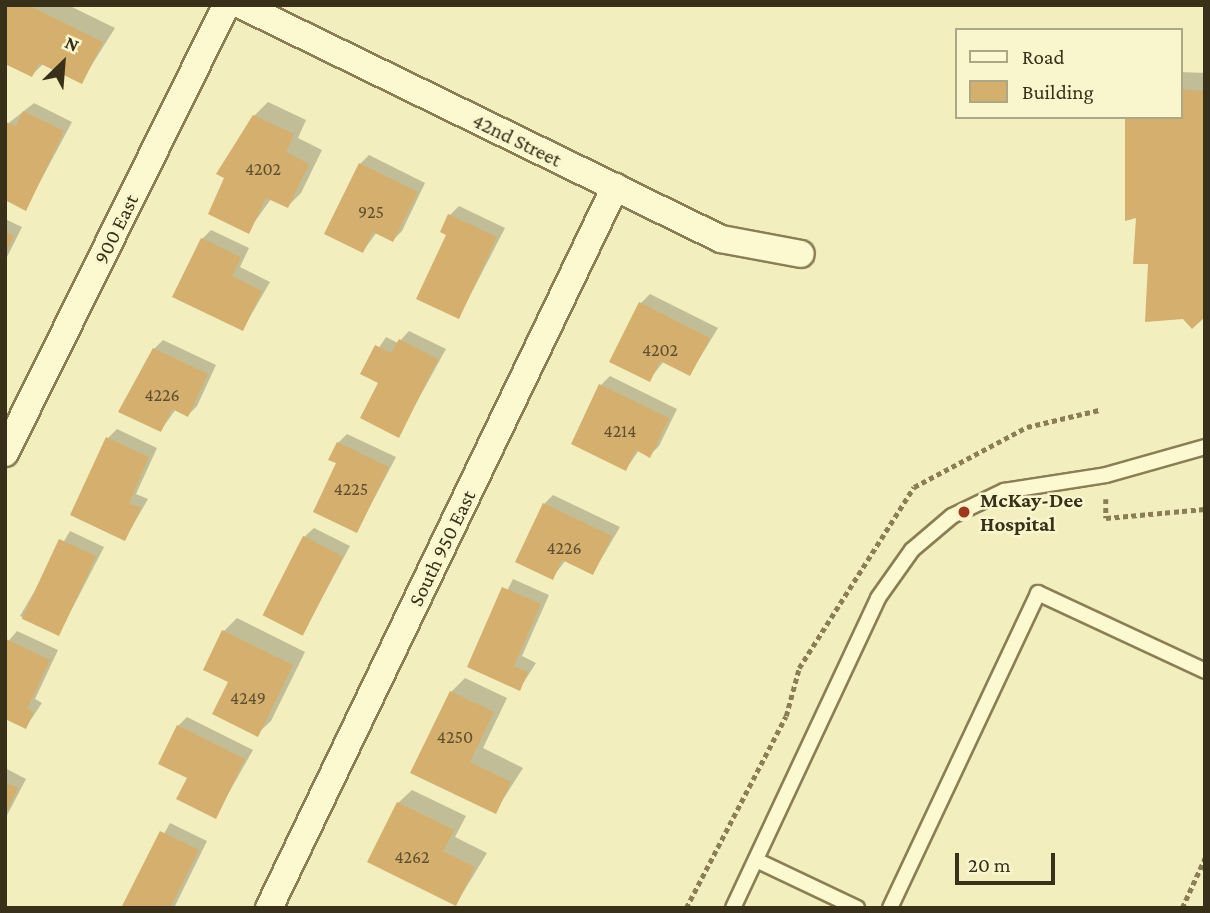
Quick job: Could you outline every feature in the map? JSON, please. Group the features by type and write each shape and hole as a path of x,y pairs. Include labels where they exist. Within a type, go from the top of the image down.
{"street":[{"name":"900 East","path":"5,453 226,5"},
{"name":"42nd Street","path":"241,5 721,239 801,254"},
{"name":"South 950 East","path":"270,908 615,187"}],"lane":[{"path":"733,908 878,597 912,550 952,516 1004,491 1106,475 1205,447"},
{"path":"890,908 1038,593 1205,671"},
{"path":"755,860 857,908"}],"path":[{"path":"1106,503 1105,518 1205,509"},
{"path":"1182,908 1205,858"}],"building":[{"path":"5,5 28,5 103,42 82,84 39,63 32,77 5,64"},
{"path":"1182,89 1205,91 1205,317 1192,329 1183,319 1145,322 1148,264 1133,264 1136,218 1125,221 1125,119 1182,119"},
{"path":"23,111 64,131 26,211 5,200 5,122 16,126"},
{"path":"253,115 294,134 286,152 309,164 288,208 266,198 249,234 208,214 224,178 216,174"},
{"path":"359,163 418,192 393,242 373,232 363,253 324,234"},
{"path":"448,214 497,237 459,319 416,299 446,235 440,232"},
{"path":"5,232 14,236 5,254"},
{"path":"201,238 241,257 232,276 262,291 243,331 172,297"},
{"path":"639,302 710,338 690,376 660,361 650,382 609,362"},
{"path":"399,339 438,359 399,438 360,418 378,383 360,374 375,345 391,353"},
{"path":"153,348 208,374 188,417 172,409 161,432 118,412"},
{"path":"599,384 669,418 650,458 636,450 626,471 571,444"},
{"path":"106,437 149,457 129,503 141,508 125,541 70,515"},
{"path":"337,442 389,467 357,533 313,512 336,463 328,460"},
{"path":"543,503 612,536 593,575 562,560 553,580 515,562"},
{"path":"303,536 343,556 303,636 263,615"},
{"path":"59,539 96,556 59,636 22,619"},
{"path":"502,587 541,604 514,666 528,672 520,691 467,667"},
{"path":"222,630 293,665 258,737 212,714 228,682 203,670"},
{"path":"6,639 50,660 27,709 34,712 26,729 5,719"},
{"path":"450,691 494,712 470,762 511,782 496,814 410,773"},
{"path":"177,725 245,759 216,819 176,799 187,778 158,764"},
{"path":"5,782 18,788 5,815"},
{"path":"397,802 454,830 443,851 475,867 456,906 367,862"},
{"path":"160,831 199,850 170,908 121,908"}],"place":[{"name":"McKay-Dee Hospital","path":"964,512"}]}
